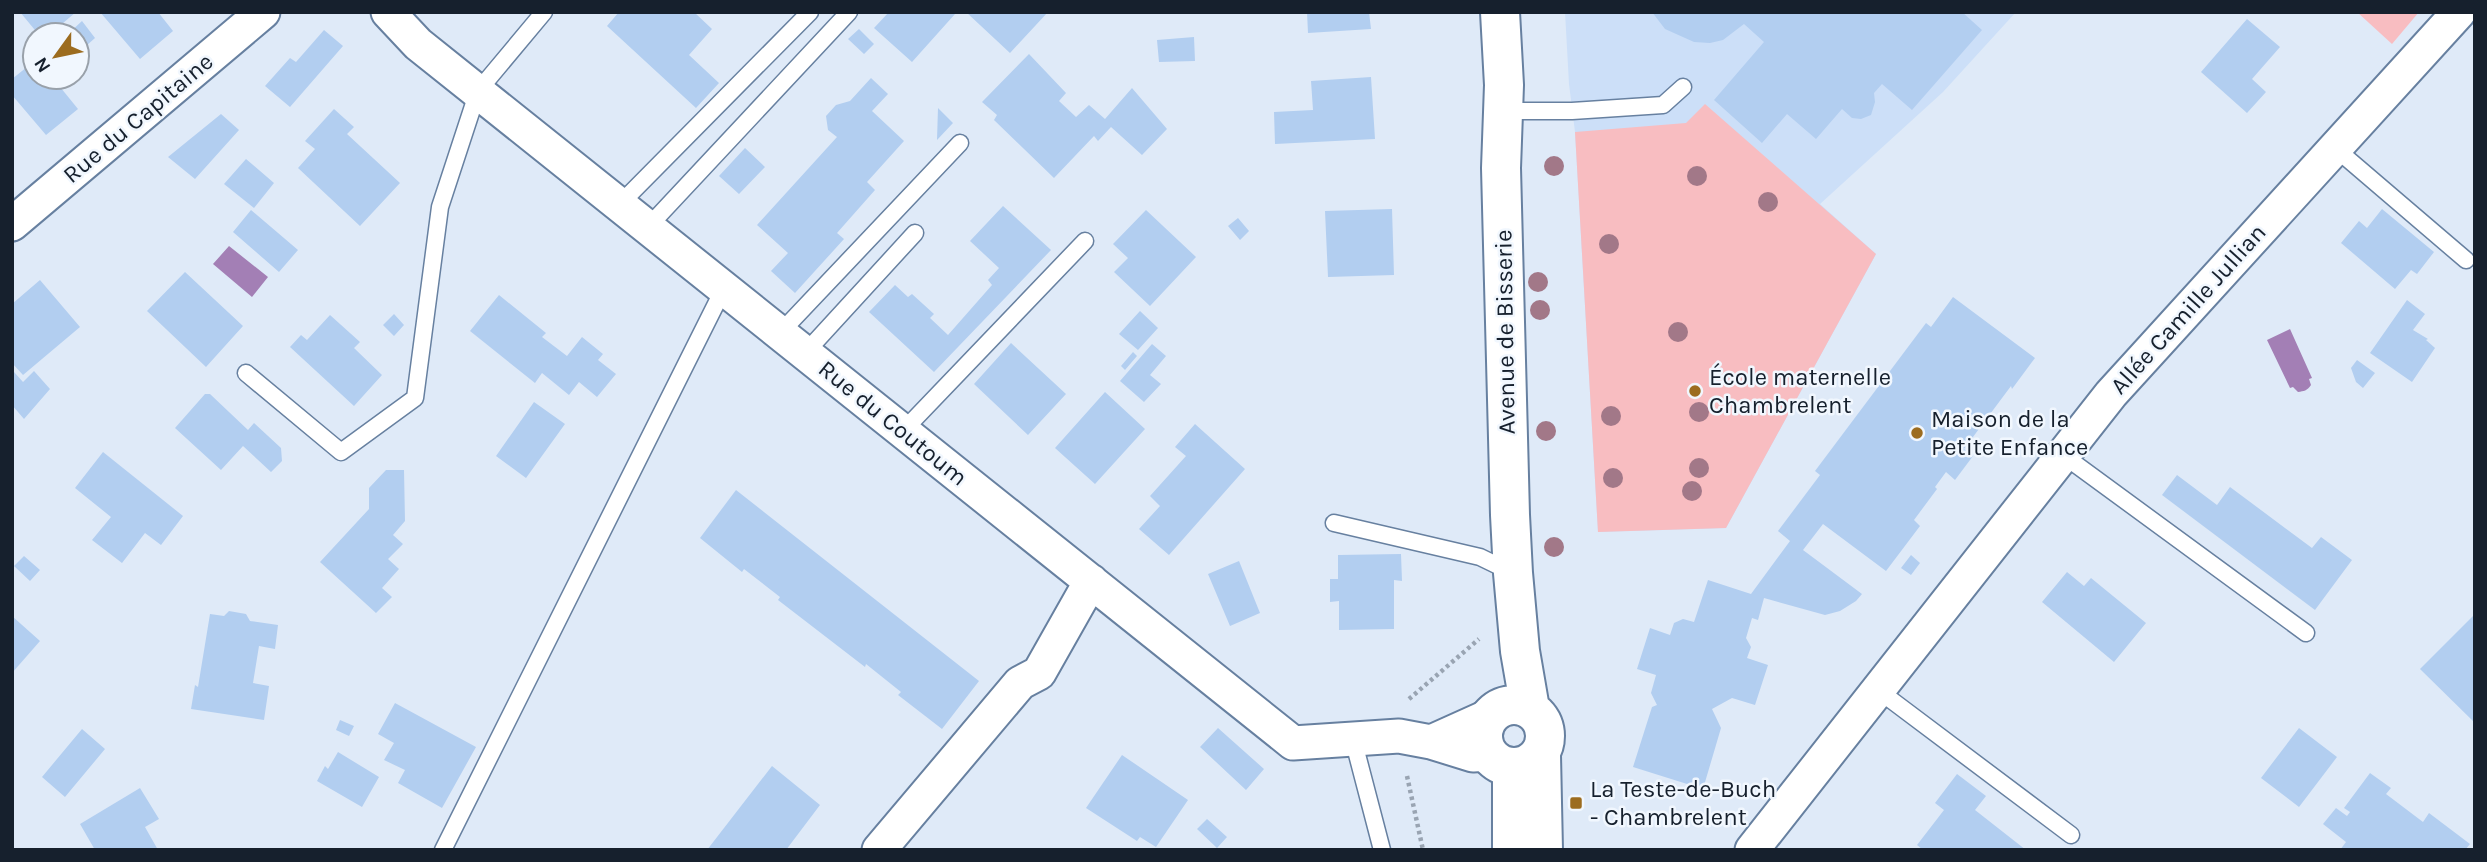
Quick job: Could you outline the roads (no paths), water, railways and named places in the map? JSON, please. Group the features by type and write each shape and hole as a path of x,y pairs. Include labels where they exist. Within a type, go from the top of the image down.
{"street":[{"name":"Rue du Capitaine","path":"12,224 263,12"},
{"name":"Rue du Coutoum","path":"388,12 418,44 1293,743 1399,736 1431,742 1473,755 1514,759"},
{"name":"Avenue de Bisserie","path":"1500,12 1503,111 1501,169 1513,573 1520,651 1508,710"},
{"name":"Allée Camille Jullian","path":"1752,850 2111,394 2459,12"},
{"path":"879,850 1020,683 1039,673 1091,581"},
{"path":"1508,710 1484,727 1483,741 1514,759 1543,850"},
{"path":"1431,742 1508,710 1540,718 1545,732 1514,759 1513,850"}],"lane":[{"path":"246,373 341,452 415,398 440,207 478,91 544,12"},
{"path":"620,204 810,12"},
{"path":"648,227 849,12"},
{"path":"1503,111 1572,111 1663,105 1683,87"},
{"path":"793,343 960,143"},
{"path":"2335,148 2466,260"},
{"path":"793,343 915,233"},
{"path":"903,431 1086,241"},
{"path":"443,850 724,288"},
{"path":"2063,455 2306,633"},
{"path":"1334,523 1480,556 1513,573"},
{"path":"1878,690 2071,835"},
{"path":"1353,739 1382,850"}],"place":[{"name":"École maternelle Chambrelent","path":"1695,391"},
{"name":"Maison de la Petite Enfance","path":"1917,433"},
{"name":"La Teste-de-Buch - Chambrelent","path":"1576,803"}]}
